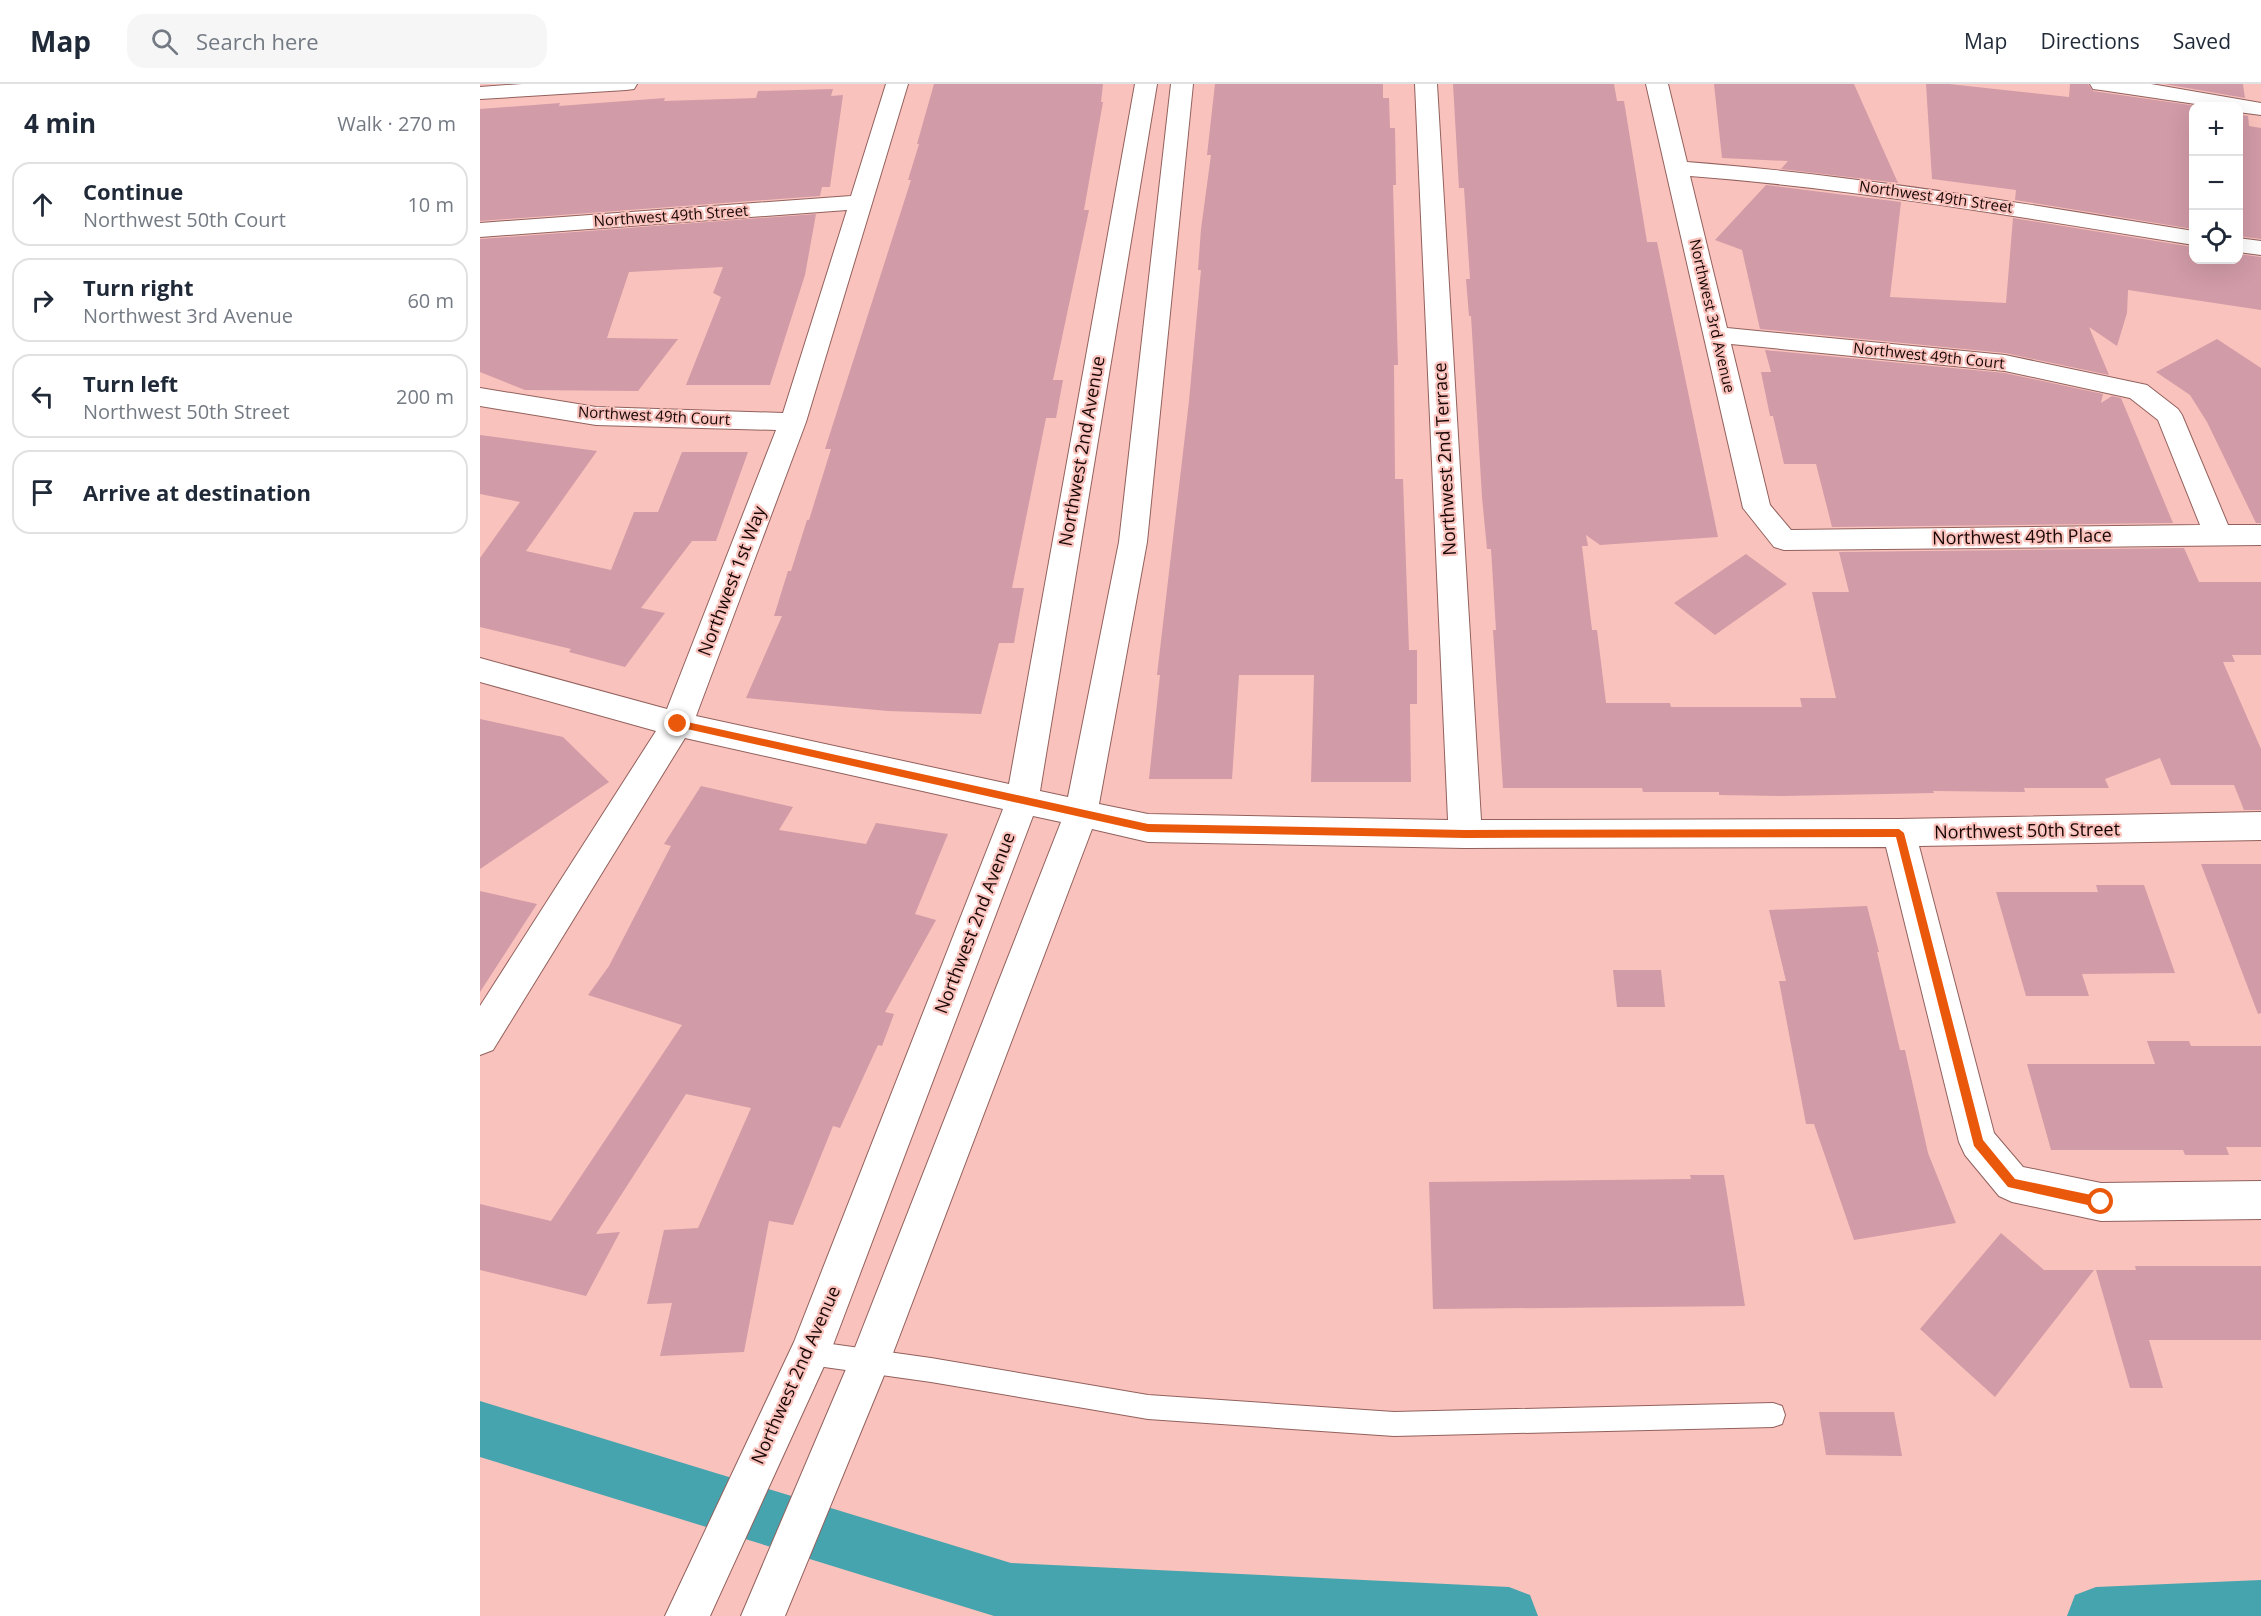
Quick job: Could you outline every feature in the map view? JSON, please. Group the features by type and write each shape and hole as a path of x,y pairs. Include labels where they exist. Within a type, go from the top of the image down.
{"street":[{"path":"480,93 626,84"},
{"name":"Northwest 1st Way","path":"481,1038 678,724 793,422 897,84"},
{"name":"Northwest 2nd Avenue","path":"687,1616 810,1353 1022,801 1146,84"},
{"path":"763,1616 870,1361 1081,814 1133,542 1182,84"},
{"name":"Northwest 2nd Terrace","path":"1426,84 1465,834"},
{"name":"Northwest 3rd Avenue","path":"1658,84 1718,335 1756,508 1784,540"},
{"path":"2101,84 2261,109"},
{"name":"Northwest 49th Street","path":"1677,168 1781,176 1911,192 2189,237"},
{"name":"Northwest 49th Street","path":"480,230 861,202"},
{"path":"2243,246 2261,248"},
{"name":"Northwest 49th Court","path":"1718,335 2005,363 2138,391 2169,415 2218,535"},
{"name":"Northwest 49th Court","path":"480,397 596,416 793,422"},
{"name":"Northwest 49th Place","path":"1784,540 2261,535"},
{"name":"Northwest 50th Street","path":"480,670 678,724 1148,828 1465,834 1899,833 2261,826"},
{"path":"1899,833 1978,1142 2012,1183 2101,1202 2261,1200"}],"lane":[{"path":"810,1353 1148,1407 1394,1424 1773,1415"}],"building":[{"path":"934,84 1103,84 1101,102 1103,102 1084,210 1089,210 1053,380 1063,380 1056,418 1046,418 1012,588 1024,588 1014,643 999,643 981,714 888,711 746,698 782,616 774,616 788,571 791,571 807,520 809,520 831,449 825,449 911,180 908,180"},
{"path":"1215,84 1383,84 1383,98 1389,98 1390,128 1395,128 1396,185 1393,185 1398,365 1394,365 1395,479 1403,479 1409,650 1417,650 1417,704 1410,704 1411,782 1311,782 1314,675 1239,675 1232,779 1149,779 1160,675 1157,675 1189,401 1201,270 1198,270 1201,229 1211,155 1207,155"},
{"path":"1453,84 1614,84 1617,101 1624,101 1647,242 1657,242 1718,537 1600,545 1586,535 1588,546 1582,546 1592,630 1597,630 1606,703 1670,703 1671,707 1802,707 1800,698 1836,698 1812,592 1849,592 1839,552 2184,548 2199,582 2261,582 2261,655 2232,655 2235,662 2223,662 2261,749 2261,810 2244,810 2234,785 2171,785 2160,758 2105,779 2109,788 2024,788 2025,792 1933,791 1934,793 1783,796 1719,795 1719,792 1643,792 1642,788 1503,788 1493,630 1496,630 1491,549 1487,549 1482,497 1471,316 1469,316 1466,279 1470,279 1464,188 1459,188"},
{"path":"1714,84 1854,84 1898,183 1781,169 1788,161 1722,158"},
{"path":"1926,84 1949,84 2069,97 2070,84 2088,84 2093,91 2189,105 2189,228 2015,200 2016,190 1932,179"},
{"path":"2164,84 2243,84 2245,98"},
{"path":"833,89 831,96 843,95 830,187 822,187 820,196 480,221 480,109 665,98 664,101 756,98 758,91"},
{"path":"2243,115 2248,116 2249,126 2261,128 2261,239 2243,237"},
{"path":"1766,185 1901,202 1890,297 2006,303 2013,218 2189,246 2189,264 2243,264 2243,255 2261,257 2261,310 2128,290 2127,313 2117,346 2089,327 2109,375 2005,353 1760,329 1742,250 1715,240"},
{"path":"816,214 805,275 770,385 686,385 721,297 713,293 723,267 629,272 607,338 678,339 638,391 525,390 480,372 480,239"},
{"path":"2217,339 2261,368 2261,523 2256,523 2207,422 2190,395 2156,372"},
{"path":"1765,350 2005,373 2103,394 2101,403 2112,396 2121,398 2173,523 1832,527 1816,464 1784,464 1773,416 1770,416 1761,372 1771,372"},
{"path":"480,435 597,451 526,551 611,570 634,512 658,512 682,452 748,452 716,541 692,541 641,608 665,613 625,667 569,652 571,649 480,627 480,558 520,502 480,494"},
{"path":"1746,554 1787,584 1715,635 1674,603"},
{"path":"480,719 563,737 609,782 480,869"},
{"path":"701,786 793,807 779,830 866,844 876,823 948,834 915,914 936,920 885,1012 894,1014 882,1046 878,1045 840,1128 833,1126 793,1225 769,1221 744,1352 660,1356 672,1303 647,1304 664,1230 698,1228 751,1108 686,1094 596,1234 620,1232 586,1296 480,1270 480,1204 551,1221 682,1025 588,995 609,966 671,846 664,844"},
{"path":"2201,864 2261,864 2261,1013 2258,1014"},
{"path":"2096,885 2144,885 2175,973 2082,974 2089,996 2026,996 1996,892 2098,892"},
{"path":"480,891 537,904 480,992"},
{"path":"1867,906 1900,1050 1905,1050 1928,1153 1956,1223 1854,1240 1814,1124 1806,1124 1779,981 1786,981 1769,910"},
{"path":"1613,970 1661,970 1665,1007 1617,1007"},
{"path":"2147,1041 2189,1041 2191,1046 2261,1046 2261,1147 2226,1147 2229,1155 2185,1155 2183,1150 2051,1150 2027,1064 2155,1064"},
{"path":"1690,1175 1724,1175 1745,1306 1433,1309 1429,1182 1691,1179"},
{"path":"2001,1233 2044,1270 2094,1270 1995,1397 1920,1329"},
{"path":"2135,1266 2261,1266 2261,1340 2149,1340 2163,1388 2130,1388 2096,1270 2136,1270"},
{"path":"1819,1412 1894,1412 1902,1456 1826,1455"}],"waterway":[{"path":"480,1429 1011,1592 1509,1616"},
{"path":"2096,1616 2261,1609"}],"route":[{"path":"678,724 1148,828 1465,834 1899,833 1978,1142 2012,1183 2101,1202"}]}
